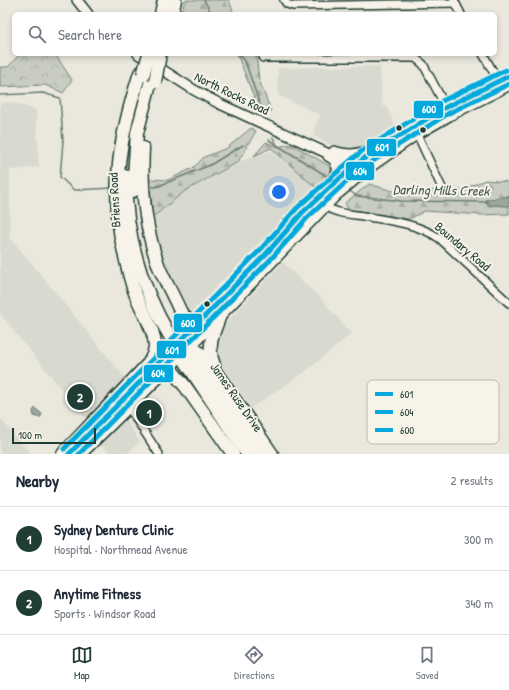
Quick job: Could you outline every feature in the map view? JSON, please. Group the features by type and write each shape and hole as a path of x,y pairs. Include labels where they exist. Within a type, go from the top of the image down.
{"highway":[{"path":"161,12 164,0"},
{"path":"172,12 175,0"},
{"path":"63,454 148,364 154,353 155,346 148,322 129,273 120,233 130,206 130,172 147,77 149,56"},
{"path":"147,77 159,56"},
{"name":"Briens Road","path":"130,172 131,239 139,269 154,308 182,348 247,454"},
{"path":"130,206 149,233 156,258 167,287 187,328 175,373 233,454"},
{"path":"180,312 189,321 196,321 202,318"},
{"path":"215,369 210,354 210,342 221,313"},
{"path":"148,322 159,338 166,343 199,351 215,369 272,454"},
{"path":"182,348 181,373 185,386"},
{"name":"James Ruse Drive","path":"182,348 260,454"}],"main road":[{"path":"77,0 86,12"},
{"name":"North Rocks Road","path":"141,56 194,90 220,104 355,166 362,173"},
{"path":"337,177 386,144 448,111 503,85 509,76"},
{"path":"69,454 162,358 182,348 202,318 266,254 302,214 330,191 348,185 362,173 448,111"},
{"name":"North Rocks Road","path":"319,149 347,155 356,155 386,144"},
{"path":"81,454 129,408 182,348 221,313 325,206 337,177 338,170 336,163 319,149"}],"street":[{"path":"286,2 293,6 454,1 460,12"},
{"path":"484,56 503,85"},
{"path":"263,58 415,58 420,60 423,64 448,111"},
{"path":"417,134 442,188"},
{"name":"Boundary Road","path":"325,206 336,212 408,224 426,230 439,238 509,303"},
{"path":"129,408 159,454"}],"shaded area":[{"path":"380,66 382,107 386,105 396,128 359,148 341,149 315,137 313,131 320,115 278,95 278,68"},
{"path":"12,102 36,110 39,167 10,170 10,237 126,379 87,420 0,314 0,103"},
{"path":"271,151 315,186 191,313 185,309 162,259 153,217 185,191 238,162"},
{"path":"509,196 509,206 489,205 485,200"},
{"path":"283,262 321,298 351,334 305,372 251,408 221,365 216,356 215,348 223,326"},
{"path":"35,408 42,414 40,418 34,416 33,411"},
{"path":"0,418 31,454 0,454"},
{"path":"126,420 140,442 126,454 112,454 98,443"}],"green space":[{"path":"185,0 229,0 233,12 199,12 182,12"},
{"path":"18,56 56,56 72,80 63,93 45,85 0,87 0,67 8,67"},
{"path":"238,56 256,56 259,80 271,111 258,107"},
{"path":"251,128 256,131 238,162 185,191 153,217 149,179 168,180 193,168 204,157 227,148"},
{"path":"266,142 278,147 291,144 328,165 331,171 316,188 271,148 254,156"},
{"path":"485,180 509,182 509,196 485,200 489,205 509,206 509,214 483,215 425,211 409,219 348,209 345,203 369,184 393,191 461,190"}],"waterway":[{"path":"204,0 211,12"},
{"path":"241,56 245,61 260,105"},
{"name":"Darling Mills Creek","path":"0,95 43,93 60,98 63,141 60,177 74,190 113,188"},
{"name":"Darling Mills Creek","path":"273,138 276,143"},
{"name":"Darling Mills Creek","path":"269,140 330,178"},
{"name":"Darling Mills Creek","path":"148,187 156,187 210,165 243,145"},
{"name":"Darling Mills Creek","path":"348,190 357,196 402,201 488,202"}],"tunnel":[{"path":"177,332 188,350"}],"transit line":[{"name":"600","path":"64,449 261,249 297,208 335,174 362,151 442,101 506,70"},
{"name":"601","path":"69,454 266,254 302,213 339,179 366,157 446,107 509,76"},
{"name":"604","path":"79,454 271,259 307,218 344,184 370,163 449,113 509,84"}],"place":[{"name":"Anytime Fitness","path":"80,397"},
{"name":"Sydney Denture Clinic","path":"149,413"}]}
